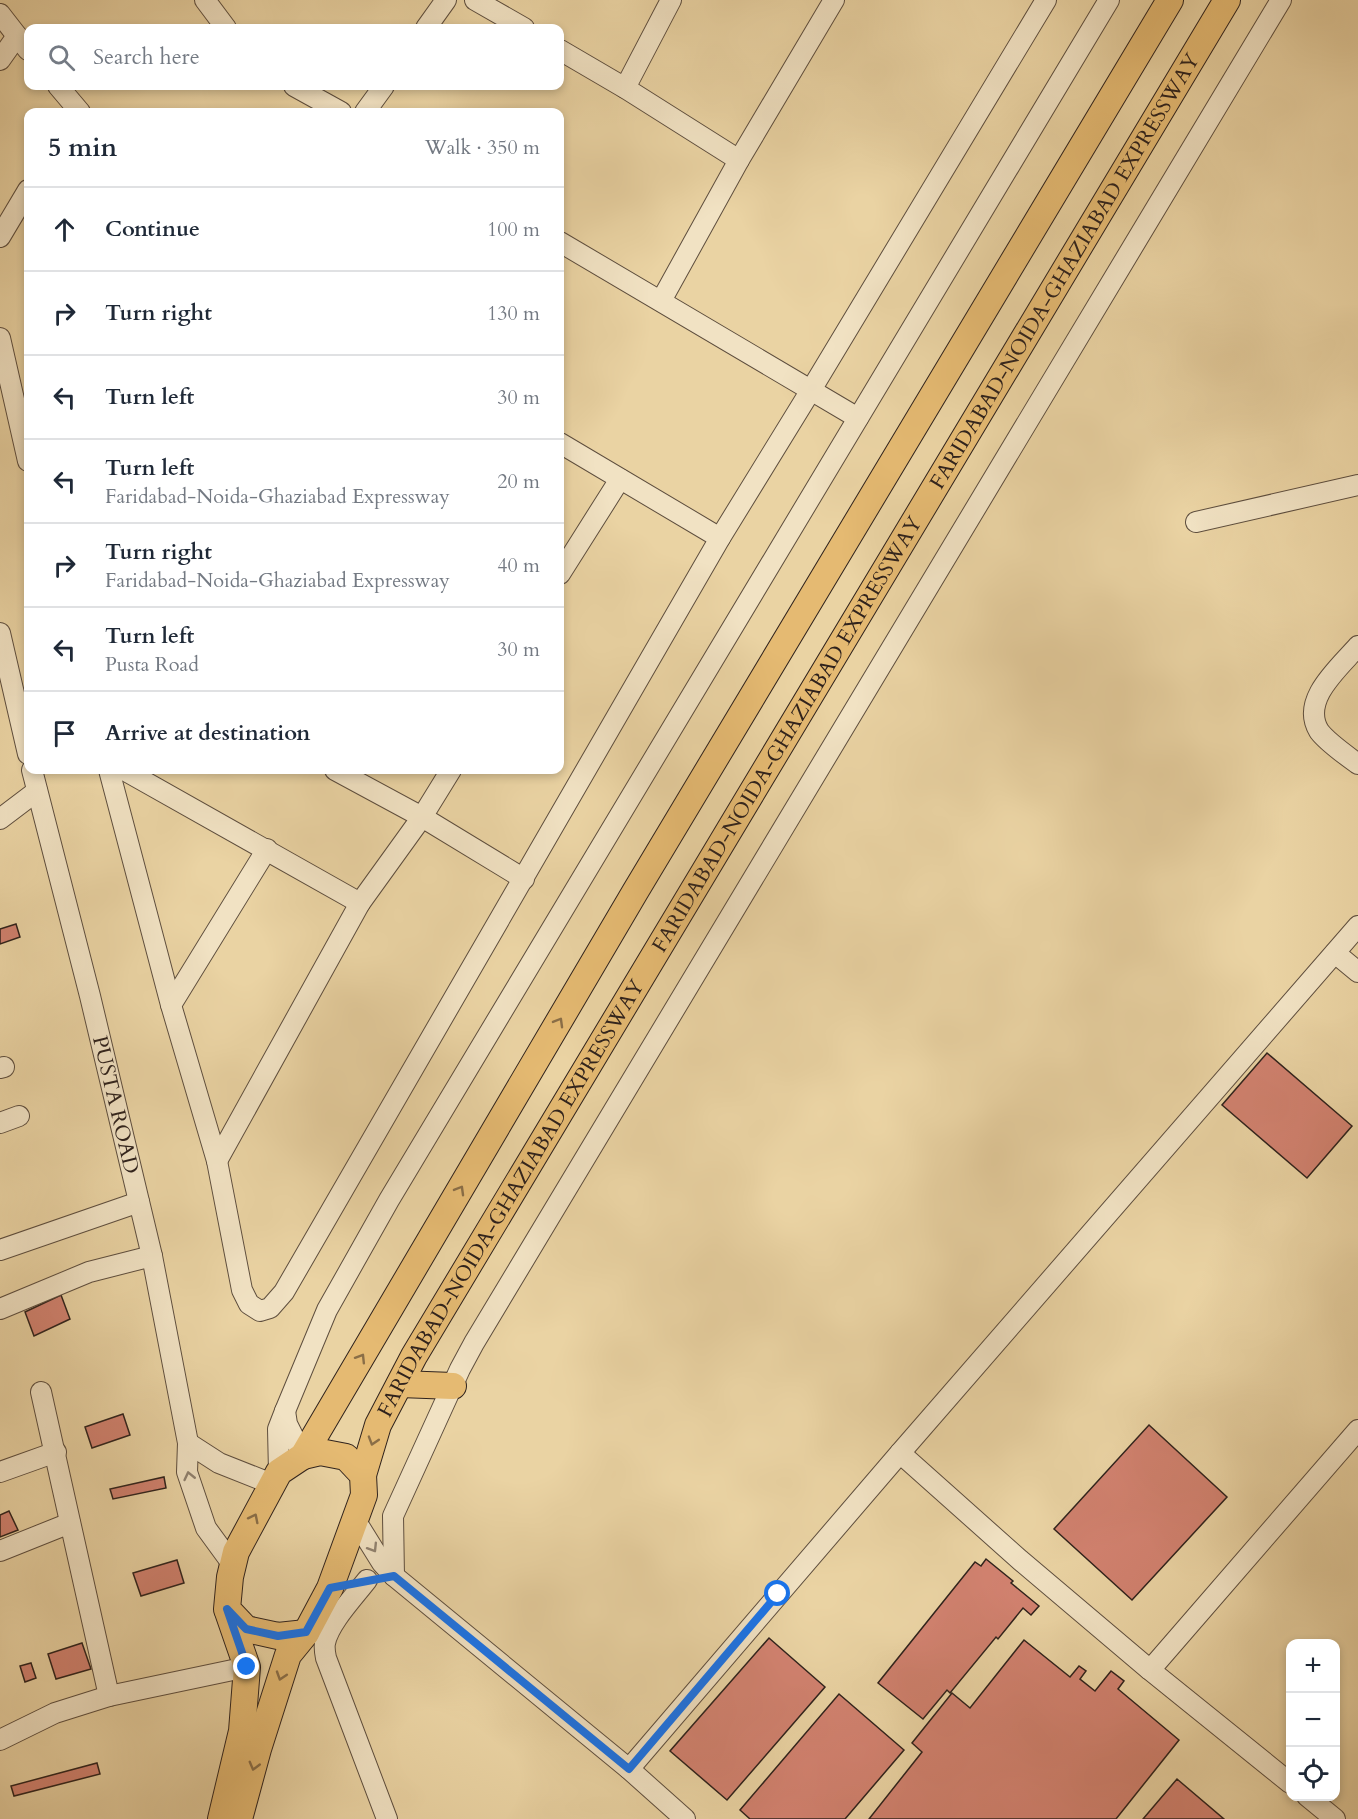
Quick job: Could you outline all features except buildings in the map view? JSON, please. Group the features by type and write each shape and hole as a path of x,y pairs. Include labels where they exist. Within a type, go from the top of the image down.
{"main road":[{"path":"221,1819 242,1731 247,1667 227,1609 230,1577 236,1552 275,1478 303,1456 339,1391 375,1335 635,892 1170,0"},
{"name":"FARIDABAD-NOIDA-GHAZIABAD EXPRESSWAY","path":"239,1819 288,1655 306,1632 330,1588 364,1495 363,1475 378,1425 420,1346 1227,0"},
{"path":"400,1384 453,1386"},
{"path":"303,1456 320,1452 346,1456 363,1475"},
{"path":"227,1609 246,1629 278,1636 306,1632"}],"street":[{"path":"205,0 223,24"},
{"path":"429,24 446,0"},
{"path":"476,0 517,24"},
{"path":"625,88 670,0"},
{"path":"661,302 739,160 834,0"},
{"path":"110,774 171,1005 217,1161 242,1290 249,1304 260,1311 270,1308 284,1292 720,538 812,390 1046,0"},
{"path":"188,1443 219,1463 275,1478 278,1429 285,1411 327,1310 389,1200 1109,0"},
{"path":"394,1576 393,1515 474,1343 1281,0"},
{"path":"0,14 23,43 0,60"},
{"path":"564,52 739,160"},
{"path":"61,90 75,108"},
{"path":"301,90 334,108"},
{"path":"368,108 381,90"},
{"path":"0,237 24,197"},
{"path":"564,244 858,418"},
{"path":"0,338 24,445"},
{"path":"17,417 24,405"},
{"path":"564,445 720,538"},
{"path":"564,567 620,479"},
{"path":"1196,522 1358,484"},
{"path":"0,633 24,737"},
{"path":"1358,646 1317,697 1312,716 1320,733 1358,764"},
{"name":"PUSTA ROAD","path":"33,774 90,996 152,1256 188,1443 187,1472 206,1528 233,1565"},
{"path":"131,774 360,903"},
{"path":"342,774 422,817 524,879"},
{"path":"217,1161 360,903 422,817 449,774"},
{"path":"0,819 37,792"},
{"path":"171,1005 267,849"},
{"path":"629,1769 1358,926"},
{"path":"1335,953 1358,972"},
{"path":"0,1124 19,1116"},
{"path":"0,1250 139,1202"},
{"path":"0,1309 89,1272 152,1256"},
{"path":"41,1392 109,1696"},
{"path":"285,1411 287,1424 303,1456"},
{"path":"1150,1670 1358,1430"},
{"path":"0,1472 56,1452"},
{"path":"900,1453 1020,1560 1150,1670 1286,1780"},
{"path":"354,1518 382,1563 394,1576 629,1769 685,1819"},
{"path":"0,1551 70,1523"},
{"path":"330,1588 394,1576"},
{"path":"367,1580 336,1621 327,1635 324,1646 326,1658 387,1819"},
{"path":"0,1740 55,1713 109,1696 247,1667"},
{"path":"1312,1801 1335,1819"}],"route":[{"path":"247,1667 227,1609 246,1629 278,1636 306,1632 330,1588 394,1576 629,1769 778,1594"}]}
